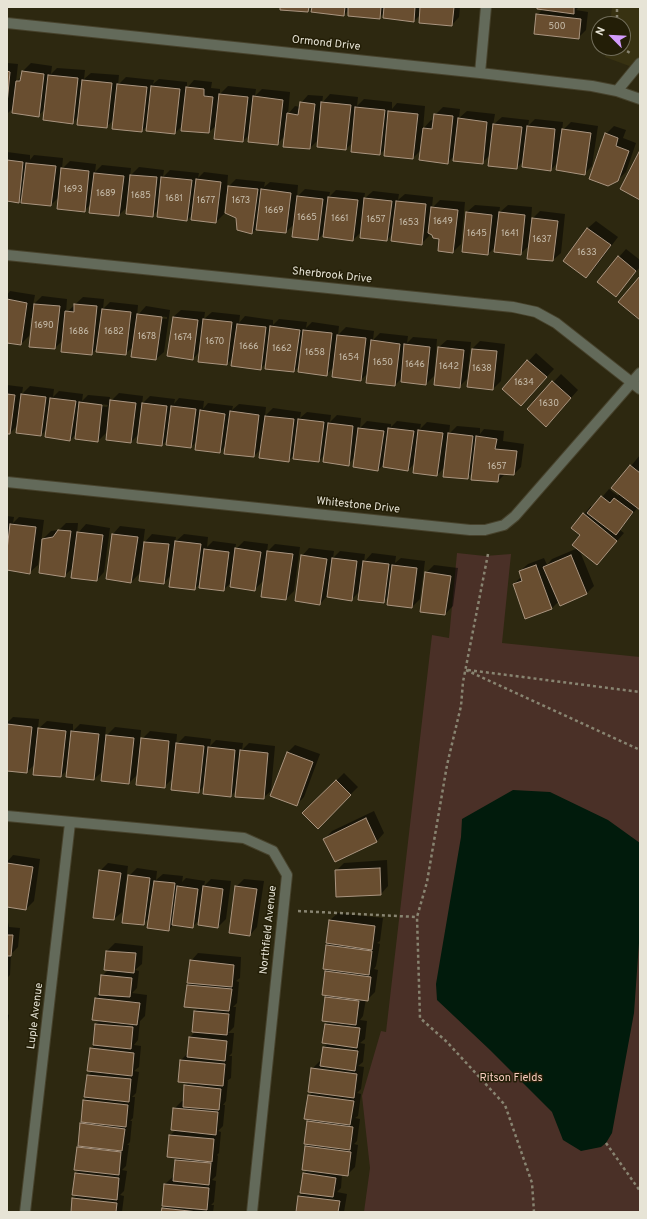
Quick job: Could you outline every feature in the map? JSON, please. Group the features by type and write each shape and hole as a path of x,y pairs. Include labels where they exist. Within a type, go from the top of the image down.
{"street":[{"path":"480,73 486,7"},
{"name":"Ormond Drive","path":"7,22 592,86 617,91 640,99"},
{"path":"617,91 640,63"},
{"name":"Sherbrook Drive","path":"7,255 513,307 536,312 556,323 636,386"},
{"name":"Whitestone Drive","path":"7,482 470,530 485,530 504,524 515,516 636,386 640,373"},
{"name":"Northfield Avenue","path":"7,816 244,838 273,851 287,875 252,1212"},
{"name":"Luple Avenue","path":"25,1212 70,823"}],"path":[{"path":"488,554 466,670 461,706 447,765 427,882 417,917 420,1018 447,1042 505,1105 532,1183 534,1212"},
{"path":"466,670 640,692"},
{"path":"466,670 640,750"},
{"path":"283,910 417,917"},
{"path":"606,1143 640,1191"}],"shaded area":[{"path":"612,7 640,7 640,70 605,57 631,56 631,16 611,16"},
{"path":"513,790 550,792 608,820 640,843 640,929 634,1013 612,1133 606,1143 601,1147 581,1151 563,1140 552,1112 437,1000 436,984 461,837 462,819"}],"green space":[{"name":"Ritson Fields","path":"457,553 485,556 511,554 502,643 640,657 640,1212 364,1212 370,1168 362,1096 381,1031 386,1032 432,635 449,638"}],"building":[{"path":"280,7 309,7 308,12 280,10"},
{"path":"312,7 345,7 344,16 311,12"},
{"path":"348,7 381,7 380,19 348,16"},
{"path":"384,7 415,7 414,22 383,18"},
{"path":"420,7 454,7 452,26 419,23"},
{"path":"537,7 574,7 574,14 537,9"},
{"path":"536,14 581,19 579,39 534,34"},
{"path":"7,71 10,72 7,104"},
{"path":"22,71 44,74 39,117 12,113 16,81 20,81"},
{"path":"48,75 78,78 73,124 43,120"},
{"path":"82,80 112,83 107,128 77,125"},
{"path":"117,84 147,87 142,132 112,129"},
{"path":"151,86 180,89 175,134 146,131"},
{"path":"186,87 204,89 204,96 213,97 209,133 181,131"},
{"path":"219,94 248,97 243,142 214,139"},
{"path":"253,96 283,100 278,145 248,142"},
{"path":"300,102 315,104 310,149 283,147 287,113 298,115"},
{"path":"321,102 351,105 346,150 317,147"},
{"path":"355,107 385,110 380,155 351,152"},
{"path":"388,111 418,114 413,159 384,156"},
{"path":"434,114 453,116 448,164 419,160 423,128 432,129"},
{"path":"458,118 487,122 483,164 453,161"},
{"path":"493,124 522,127 517,169 488,166"},
{"path":"527,126 555,129 551,171 522,167"},
{"path":"562,129 591,133 585,175 556,170"},
{"path":"605,133 618,138 616,146 629,151 618,181 608,186 589,179"},
{"path":"640,150 640,200 620,189"},
{"path":"7,160 23,162 19,203 7,201"},
{"path":"26,163 56,166 51,206 21,203"},
{"path":"61,168 89,171 85,212 57,209"},
{"path":"94,173 124,176 119,216 89,213"},
{"path":"130,175 157,177 153,217 126,214"},
{"path":"161,177 192,180 187,221 157,217"},
{"path":"196,179 221,182 216,223 191,220"},
{"path":"228,186 258,189 252,234 237,230 236,218 225,213"},
{"path":"261,189 291,193 286,233 256,230"},
{"path":"297,196 323,199 318,240 292,237"},
{"path":"328,197 358,200 353,241 323,237"},
{"path":"364,198 392,201 387,241 360,238"},
{"path":"396,201 426,204 422,245 391,241"},
{"path":"431,207 458,210 453,253 438,251 439,239 433,238 432,235 428,233"},
{"path":"466,212 492,215 488,255 462,252"},
{"path":"499,212 525,215 521,255 494,252"},
{"path":"532,218 558,221 553,261 527,259"},
{"path":"587,228 611,245 586,278 563,261"},
{"path":"618,256 636,271 616,297 597,282"},
{"path":"640,276 640,320 618,302"},
{"path":"7,299 27,303 21,345 7,343"},
{"path":"34,304 60,306 55,349 29,347"},
{"path":"74,304 97,306 92,355 61,352 65,311 74,312"},
{"path":"102,309 131,312 126,355 96,352"},
{"path":"137,314 162,317 156,360 131,357"},
{"path":"173,317 198,320 193,360 167,356"},
{"path":"203,319 232,322 227,365 198,362"},
{"path":"237,324 266,327 261,370 231,366"},
{"path":"270,326 300,330 294,372 265,369"},
{"path":"303,330 332,333 327,376 298,372"},
{"path":"337,335 366,338 361,381 332,377"},
{"path":"371,340 400,344 395,386 366,383"},
{"path":"404,344 430,347 426,385 401,382"},
{"path":"438,347 464,350 460,388 434,385"},
{"path":"472,349 497,351 493,390 467,387"},
{"path":"527,360 547,377 521,406 502,389"},
{"path":"552,381 571,398 546,427 527,409"},
{"path":"7,394 15,395 10,434 7,434"},
{"path":"21,394 46,397 41,436 16,433"},
{"path":"50,398 76,401 70,441 45,437"},
{"path":"110,400 136,403 131,443 106,440"},
{"path":"79,402 102,405 98,442 75,439"},
{"path":"142,403 167,406 162,446 137,443"},
{"path":"171,406 196,409 191,448 166,445"},
{"path":"200,410 225,414 220,453 195,450"},
{"path":"230,411 259,415 254,457 224,454"},
{"path":"265,416 294,419 289,462 259,458"},
{"path":"298,419 324,422 319,462 293,459"},
{"path":"328,423 353,426 349,466 323,462"},
{"path":"358,428 384,431 378,471 353,467"},
{"path":"388,428 414,431 408,471 383,467"},
{"path":"418,430 443,433 437,476 413,473"},
{"path":"448,433 473,436 468,479 443,477"},
{"path":"476,436 497,439 495,449 517,451 514,475 499,474 498,482 471,480"},
{"path":"630,465 640,473 640,510 611,488"},
{"path":"601,496 610,503 614,498 633,512 616,535 587,513"},
{"path":"583,513 617,541 597,565 572,545 580,535 571,528"},
{"path":"10,524 36,527 30,574 7,570 7,550"},
{"path":"58,530 71,531 65,577 39,573 42,539 53,537"},
{"path":"77,532 103,535 97,581 71,578"},
{"path":"112,534 138,537 131,583 106,579"},
{"path":"175,541 201,544 195,590 169,587"},
{"path":"144,542 169,544 164,584 139,581"},
{"path":"235,548 261,552 255,591 230,587"},
{"path":"204,549 229,552 224,591 199,588"},
{"path":"267,551 293,554 286,600 261,597"},
{"path":"301,555 327,559 320,605 295,601"},
{"path":"571,555 587,594 560,606 543,567"},
{"path":"332,558 357,561 352,601 327,597"},
{"path":"363,561 389,564 384,603 358,600"},
{"path":"392,565 417,568 412,608 387,605"},
{"path":"536,565 552,609 525,619 513,584 522,581 519,571"},
{"path":"425,572 451,576 445,615 420,612"},
{"path":"7,724 32,727 27,773 7,771"},
{"path":"38,728 66,731 61,777 33,775"},
{"path":"71,731 99,734 94,780 66,777"},
{"path":"106,735 134,738 129,784 101,781"},
{"path":"141,738 169,741 165,788 136,785"},
{"path":"176,743 204,746 199,793 171,790"},
{"path":"208,747 235,750 231,797 203,794"},
{"path":"240,750 268,753 264,799 235,797"},
{"path":"287,752 313,762 297,806 270,796"},
{"path":"336,780 351,795 318,829 302,813"},
{"path":"366,818 377,842 335,862 323,839"},
{"path":"7,863 33,867 26,910 7,907"},
{"path":"380,868 381,895 336,897 335,870"},
{"path":"99,870 121,873 114,920 93,918"},
{"path":"128,875 150,878 144,925 122,923"},
{"path":"154,881 175,883 169,931 147,928"},
{"path":"177,886 198,889 193,928 172,925"},
{"path":"203,886 223,889 218,928 198,925"},
{"path":"235,886 257,889 250,936 229,933"},
{"path":"329,920 375,926 372,950 326,943"},
{"path":"7,935 13,935 11,956 7,956"},
{"path":"326,945 372,951 369,975 323,969"},
{"path":"106,951 136,953 134,973 104,970"},
{"path":"190,960 234,965 232,987 187,983"},
{"path":"325,971 371,977 368,1001 322,995"},
{"path":"101,975 132,978 130,997 99,995"},
{"path":"187,985 232,989 229,1011 184,1007"},
{"path":"325,997 359,1001 356,1025 322,1021"},
{"path":"95,998 140,1003 137,1025 92,1020"},
{"path":"194,1011 229,1014 227,1035 192,1032"},
{"path":"95,1024 133,1027 131,1049 93,1045"},
{"path":"325,1024 360,1028 357,1048 322,1043"},
{"path":"189,1037 227,1041 225,1061 187,1057"},
{"path":"323,1047 358,1051 355,1071 320,1066"},
{"path":"90,1048 134,1053 132,1076 87,1071"},
{"path":"180,1060 225,1064 223,1086 178,1082"},
{"path":"311,1068 357,1074 354,1098 308,1092"},
{"path":"87,1075 131,1079 129,1102 84,1097"},
{"path":"184,1085 221,1089 219,1110 183,1107"},
{"path":"308,1095 354,1101 350,1125 304,1119"},
{"path":"83,1100 128,1105 126,1127 81,1122"},
{"path":"173,1108 218,1112 216,1135 171,1130"},
{"path":"307,1121 353,1127 350,1150 304,1144"},
{"path":"80,1123 125,1129 122,1151 78,1146"},
{"path":"169,1135 214,1139 212,1162 167,1157"},
{"path":"305,1146 351,1152 348,1176 302,1170"},
{"path":"77,1147 121,1152 119,1175 74,1170"},
{"path":"175,1160 211,1163 209,1185 173,1181"},
{"path":"75,1173 119,1178 117,1200 72,1195"},
{"path":"303,1173 336,1178 333,1197 300,1193"},
{"path":"164,1184 209,1188 207,1210 162,1206"},
{"path":"298,1196 340,1201 338,1212 296,1212"},
{"path":"72,1198 117,1203 116,1212 71,1212"},
{"path":"162,1208 198,1212 161,1212"}]}
